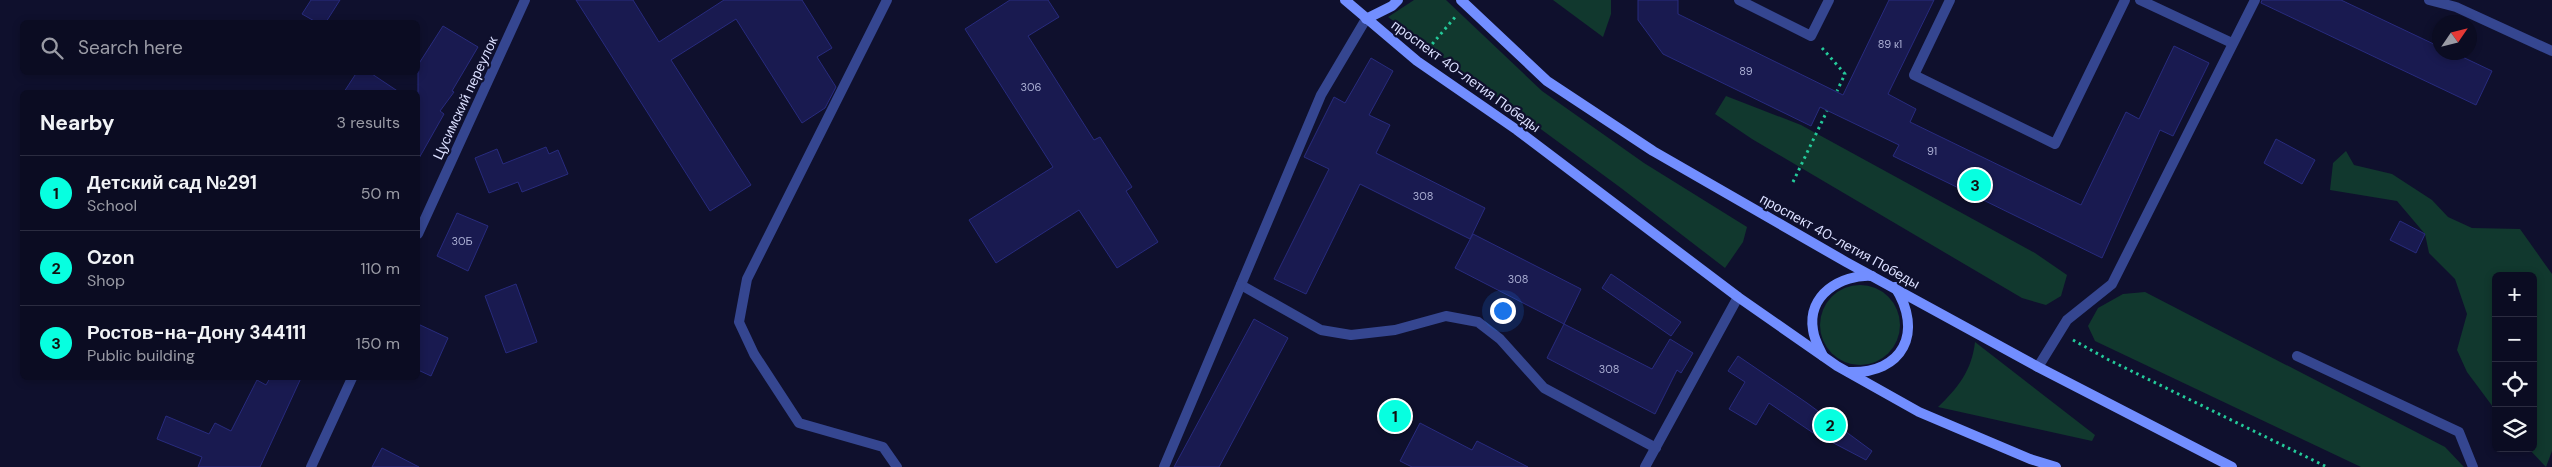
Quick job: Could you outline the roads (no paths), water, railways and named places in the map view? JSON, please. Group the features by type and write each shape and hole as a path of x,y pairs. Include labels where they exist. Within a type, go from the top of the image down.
{"main road":[{"name":"проспект 40-летия Победы","path":"1345,0 1417,61 1517,130 1738,296 1823,356 1919,412 2027,463 2056,467"},
{"path":"1366,19 1398,0"},
{"name":"проспект 40-летия Победы","path":"1464,2 1547,81 1653,152 2038,368 2232,467"},
{"path":"1823,356 1813,330 1814,311 1820,297 1836,282 1850,276 1875,277"},
{"path":"1848,372 1878,370 1892,361 1904,347 1909,330 1908,313 1895,287"}],"street":[{"name":"Цусимский переулок","path":"420,230 525,0"},
{"path":"887,0 747,279 739,322 754,354 798,423 883,447 897,467"},
{"path":"1739,0 1811,36 1829,0"},
{"path":"1950,0 1914,75 2055,144 2125,0"},
{"path":"2140,0 2232,43"},
{"path":"2038,368 2067,320 2112,284 2255,0"},
{"path":"2429,0 2457,4 2552,51"},
{"path":"1164,467 1321,95 1366,19"},
{"path":"1240,285 1321,330 1351,335 1395,330 1446,316 1478,322 1500,339 1544,388 1656,448"},
{"path":"1645,467 1738,296"},
{"path":"2297,356 2458,432 2473,467"},
{"path":"310,467 351,380"}],"place":[{"name":"Ростов-на-Дону 344111","path":"1975,185"},
{"name":"Детский сад №291","path":"1395,416"},
{"name":"Ozon","path":"1830,425"}]}
